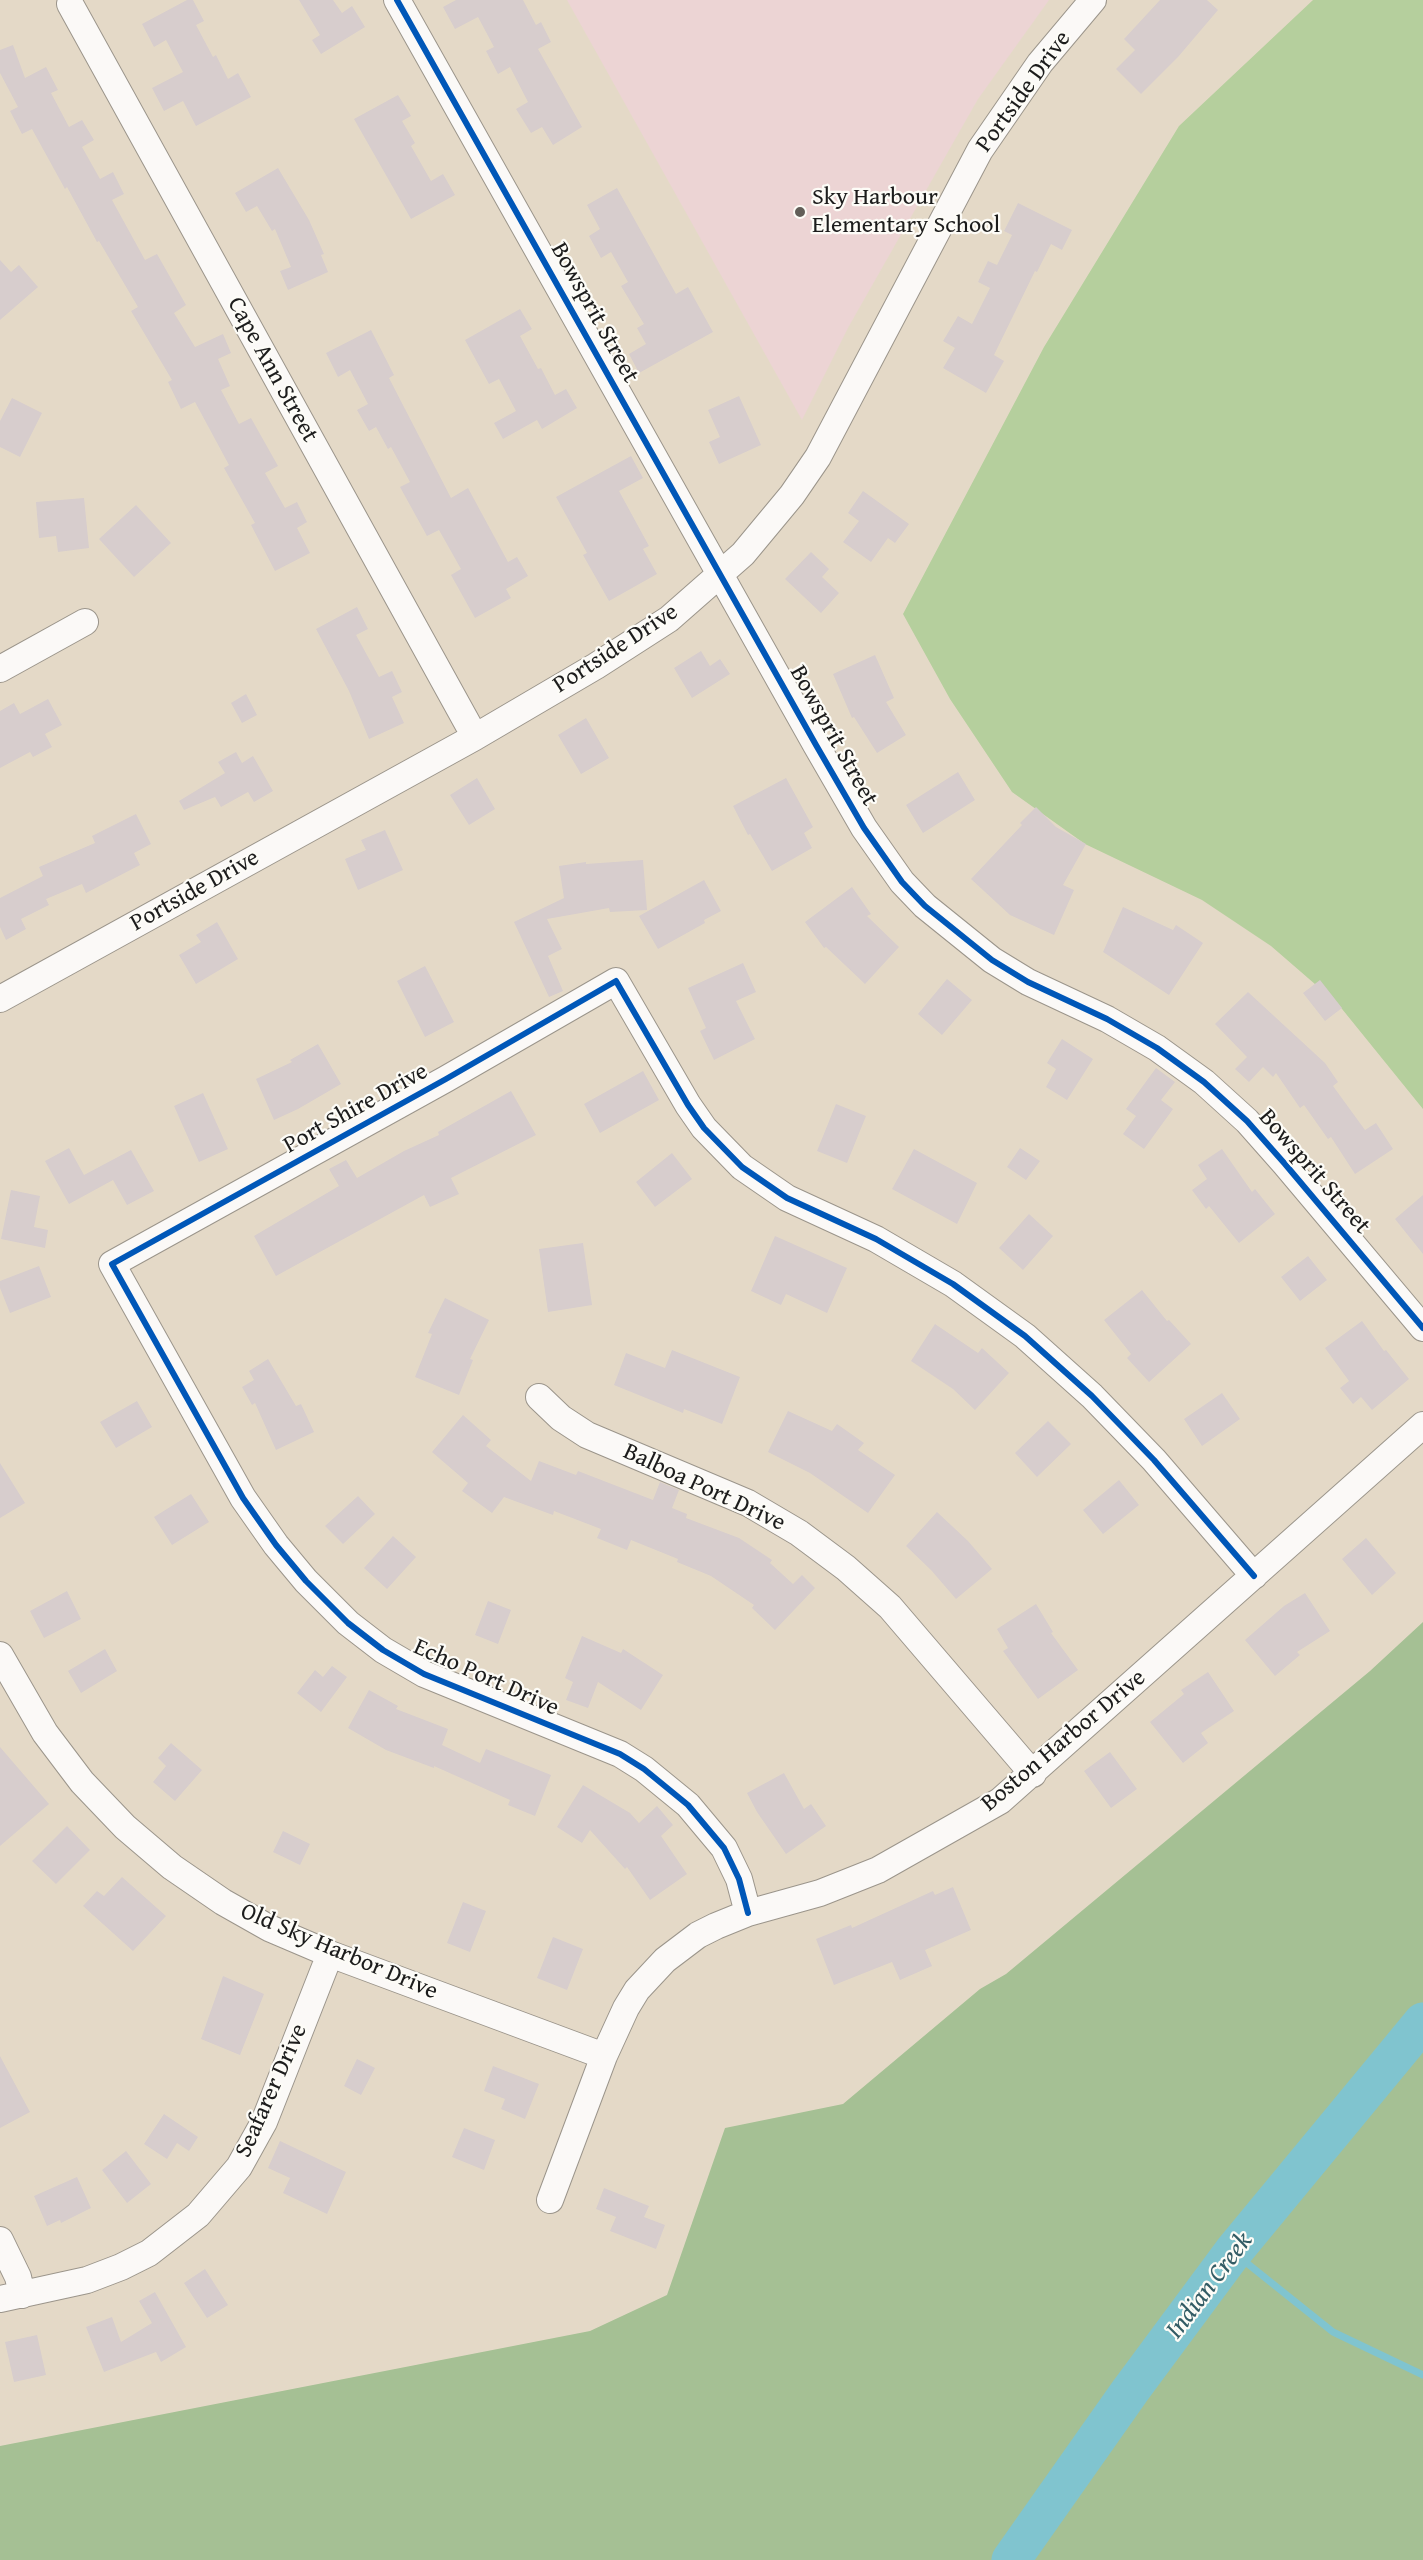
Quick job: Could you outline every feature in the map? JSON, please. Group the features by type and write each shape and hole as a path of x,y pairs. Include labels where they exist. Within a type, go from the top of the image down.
{"street":[{"name":"Bowsprit Street","path":"396,0 864,828 902,882 925,906 992,960 1028,982 1107,1019 1157,1048 1204,1082 1247,1121 1278,1155 1423,1328"},
{"name":"Portside Drive","path":"0,999 475,737 648,634 743,554 792,495 818,457 980,150 1040,63 1093,0"},
{"name":"Cape Ann Street","path":"70,4 475,737"},
{"path":"0,669 85,622"},
{"name":"Port Shire Drive","path":"111,1264 446,1079 616,981 688,1105 716,1141 742,1167 787,1198 876,1239 953,1284 1025,1336 1092,1396 1154,1460 1254,1576"},
{"name":"Echo Port Drive","path":"111,1264 243,1498 276,1545 306,1581 348,1623 383,1650 424,1674 620,1754 644,1769 688,1804 724,1848 739,1879 748,1914"},
{"name":"Balboa Port Drive","path":"539,1397 561,1418 587,1435 748,1503 799,1533 846,1568 890,1607 1032,1774"},
{"name":"Boston Harbor Drive","path":"550,2200 604,2056 632,1999 665,1960 698,1935 748,1914 820,1893 878,1870 1000,1801 1423,1425"},
{"name":"Old Sky Harbor Drive","path":"0,1655 45,1733 82,1782 125,1827 172,1867 223,1902 269,1928 330,1954 604,2056"},
{"name":"Seafarer Drive","path":"11,2297 87,2280 149,2253 182,2228 220,2192 239,2167 264,2122 330,1954"},
{"path":"0,2240 18,2277 11,2297"}],"shaded area":[{"name":"Sky Harbour Elementary School","path":"567,0 1049,0 978,99 849,326 802,420"}],"green space":[{"path":"1313,0 1423,0 1423,1109 1338,1004 1271,946 1202,900 1085,844 1012,792 950,699 903,614 1044,347 1179,126"},
{"path":"1423,1622 1423,2560 0,2560 0,2446 590,2331 667,2295 725,2128 843,2104 980,1989 1006,1974 1370,1671"}],"building":[{"path":"187,0 193,0 204,21 196,25 213,57 216,55 228,79 238,73 251,97 196,126 183,101 164,111 152,88 183,72 166,40 154,47 142,24"},
{"path":"299,0 333,0 342,13 352,6 365,27 321,54 312,40 320,35"},
{"path":"456,0 523,0 536,25 541,22 551,42 538,49 582,127 553,145 542,127 531,133 516,109 528,102 510,67 498,74 486,51 494,47 478,17 455,29 443,7"},
{"path":"1160,0 1207,0 1218,10 1178,57 1141,94 1116,69 1135,50 1124,39"},
{"path":"13,45 25,78 46,67 58,90 51,93 69,127 82,120 94,140 82,147 100,179 113,172 124,194 112,200 145,260 157,254 186,305 174,313 195,347 223,334 231,353 218,359 230,386 221,390 239,424 251,418 278,466 265,473 285,508 297,502 307,522 297,528 310,553 275,571 251,525 255,523 224,468 229,465 195,402 181,409 168,382 172,380 131,311 138,307 99,241 97,242 67,187 65,189 32,129 22,134 10,111 18,107 0,73 0,50"},
{"path":"398,95 411,116 402,121 415,143 411,146 431,181 443,174 455,195 411,219 354,119"},
{"path":"278,168 309,220 324,254 321,255 328,272 288,290 280,271 291,267 275,229 272,231 257,206 246,212 235,193"},
{"path":"617,188 676,294 688,287 713,332 639,373 629,354 646,344 637,328 644,324 621,286 628,282 611,252 601,258 589,236 600,229 587,205"},
{"path":"1018,203 1072,230 1062,250 1051,244 1037,272 1035,271 994,355 1004,361 986,393 943,368 955,348 943,341 958,316 972,324 990,288 978,282 988,261 997,265 1012,235 1004,231"},
{"path":"0,260 11,272 19,265 38,287 0,320"},
{"path":"520,309 532,329 520,336 538,369 541,368 555,395 566,389 577,408 542,429 537,420 503,439 494,423 516,411 499,379 489,384 465,340"},
{"path":"371,330 394,375 389,378 451,498 468,488 508,562 517,557 528,576 506,589 511,598 475,618 451,575 461,569 439,530 427,536 400,487 410,482 391,447 388,449 376,427 369,431 357,410 368,404 350,370 338,377 326,353"},
{"path":"739,396 761,445 719,464 709,442 720,437 708,410"},
{"path":"12,398 42,413 20,457 0,447 0,421"},
{"path":"631,456 643,478 619,491 649,546 643,549 657,574 609,601 583,555 587,553 556,497"},
{"path":"863,491 909,524 895,543 888,538 871,562 843,542 859,521 848,513"},
{"path":"84,498 89,548 58,552 56,536 39,538 36,502"},
{"path":"136,505 171,543 134,577 99,539"},
{"path":"811,552 829,569 822,577 839,593 821,613 785,579"},
{"path":"357,607 368,629 356,635 379,677 392,671 402,692 392,697 404,723 369,739 349,691 316,629"},
{"path":"701,651 710,666 720,659 730,674 692,698 674,668"},
{"path":"875,655 894,698 886,702 906,735 877,753 854,717 852,718 833,674"},
{"path":"246,694 257,715 242,723 231,703"},
{"path":"48,699 62,725 45,734 52,747 33,757 30,752 0,768 0,711 14,703 20,714"},
{"path":"586,718 609,758 581,774 558,735"},
{"path":"236,752 242,763 253,756 273,791 254,802 248,792 221,807 215,797 184,810 179,801 225,773 218,762"},
{"path":"958,772 975,800 923,833 906,805"},
{"path":"477,778 495,809 469,825 450,795"},
{"path":"786,778 813,827 804,833 812,848 772,871 750,834 748,835 733,806"},
{"path":"1036,807 1056,827 1086,844 1063,885 1074,890 1054,935 1010,915 971,879"},
{"path":"136,814 151,844 134,853 140,865 86,893 82,884 46,899 49,905 21,919 26,929 6,940 0,927 0,898 43,876 39,867 95,843 92,836"},
{"path":"385,830 403,870 358,890 345,859 366,850 361,840"},
{"path":"643,860 647,910 610,912 609,908 547,919 562,949 548,956 563,991 549,997 514,922 564,898 559,866 586,862 586,864"},
{"path":"704,880 721,911 704,920 705,923 658,949 639,916"},
{"path":"852,887 871,914 867,916 899,947 865,984 826,947 824,948 805,922"},
{"path":"1123,907 1173,930 1176,925 1203,943 1169,995 1103,952"},
{"path":"217,922 238,959 196,984 179,955 201,942 196,935"},
{"path":"743,963 756,992 736,1001 755,1039 714,1060 700,1031 706,1028 688,988"},
{"path":"425,966 454,1022 425,1037 397,981"},
{"path":"947,979 972,1000 942,1035 918,1014"},
{"path":"1320,980 1342,1008 1325,1021 1303,993"},
{"path":"1248,992 1325,1063 1338,1082 1333,1086 1365,1130 1376,1123 1393,1149 1355,1174 1331,1137 1328,1139 1304,1105 1300,1108 1276,1073 1273,1077 1263,1067 1249,1082 1235,1069 1247,1057 1215,1024"},
{"path":"1062,1039 1093,1059 1067,1100 1046,1087 1056,1069 1047,1063"},
{"path":"318,1044 341,1084 274,1120 256,1079 292,1062 290,1060"},
{"path":"1156,1068 1175,1082 1161,1100 1173,1109 1144,1149 1123,1134 1136,1116 1126,1109"},
{"path":"643,1071 659,1100 600,1133 584,1104"},
{"path":"511,1091 536,1135 451,1178 459,1194 430,1207 424,1195 276,1276 254,1236 339,1186 329,1169 346,1160 357,1178 404,1151 439,1135 438,1132"},
{"path":"203,1093 228,1149 199,1162 174,1106"},
{"path":"836,1104 866,1116 847,1163 817,1151"},
{"path":"69,1148 84,1175 131,1150 154,1191 127,1205 113,1180 69,1204 45,1161"},
{"path":"1020,1148 1040,1161 1026,1180 1007,1167"},
{"path":"914,1149 977,1183 957,1224 892,1189"},
{"path":"1222,1149 1252,1192 1255,1189 1275,1214 1239,1243 1209,1206 1206,1209 1192,1190 1207,1179 1198,1165"},
{"path":"672,1153 692,1179 655,1207 636,1182"},
{"path":"11,1190 40,1196 34,1227 48,1230 45,1248 1,1239"},
{"path":"1423,1195 1423,1254 1395,1219"},
{"path":"1029,1214 1053,1236 1023,1270 999,1248"},
{"path":"775,1236 847,1268 827,1313 786,1294 781,1305 751,1291"},
{"path":"583,1243 592,1305 548,1312 539,1249"},
{"path":"1308,1256 1327,1280 1300,1301 1281,1277"},
{"path":"39,1266 51,1297 10,1313 0,1288 0,1281"},
{"path":"1142,1290 1167,1321 1169,1320 1191,1344 1149,1382 1127,1358 1131,1354 1104,1320"},
{"path":"445,1298 489,1320 470,1359 473,1360 459,1395 415,1377 432,1334 428,1333"},
{"path":"1362,1321 1409,1379 1372,1410 1361,1397 1353,1404 1340,1388 1349,1381 1325,1348"},
{"path":"935,1324 978,1353 982,1348 1009,1373 975,1410 953,1389 911,1361"},
{"path":"672,1350 740,1377 722,1424 684,1409 683,1413 614,1385 626,1353 665,1368"},
{"path":"268,1359 296,1406 301,1404 314,1432 276,1450 255,1403 252,1405 242,1387 254,1380 249,1371"},
{"path":"1222,1393 1240,1419 1202,1446 1184,1419"},
{"path":"137,1401 152,1427 116,1448 100,1422"},
{"path":"788,1411 832,1431 837,1424 864,1443 858,1450 895,1475 868,1513 810,1473 768,1452"},
{"path":"463,1415 491,1440 486,1446 531,1481 539,1461 576,1475 578,1471 653,1500 660,1482 679,1490 672,1508 687,1514 686,1518 739,1538 772,1560 770,1563 793,1584 802,1575 815,1588 775,1630 752,1608 754,1605 711,1576 677,1562 678,1559 631,1540 627,1550 597,1538 601,1529 554,1511 553,1515 504,1497 492,1513 462,1491 468,1483 432,1452"},
{"path":"1048,1421 1071,1444 1037,1477 1015,1453"},
{"path":"0,1463 25,1503 0,1518"},
{"path":"1119,1480 1139,1505 1103,1534 1083,1510"},
{"path":"191,1494 209,1522 172,1545 154,1517"},
{"path":"358,1496 375,1514 343,1544 325,1526"},
{"path":"937,1512 968,1541 992,1569 956,1599 906,1546"},
{"path":"393,1536 416,1557 387,1589 364,1568"},
{"path":"1366,1538 1396,1573 1372,1595 1342,1559"},
{"path":"67,1591 81,1619 44,1638 30,1611"},
{"path":"1305,1593 1330,1631 1297,1652 1300,1655 1275,1676 1245,1640 1284,1606"},
{"path":"488,1601 511,1610 498,1644 475,1635"},
{"path":"1036,1604 1053,1632 1051,1633 1078,1670 1038,1699 1003,1651 1008,1648 997,1629"},
{"path":"582,1636 621,1653 623,1649 663,1675 641,1710 598,1682 588,1708 566,1700 573,1682 565,1678"},
{"path":"105,1649 117,1671 81,1693 68,1671"},
{"path":"332,1666 347,1677 321,1712 297,1693 315,1670 323,1677"},
{"path":"1208,1672 1234,1711 1201,1733 1208,1743 1183,1763 1150,1722 1184,1694 1181,1690"},
{"path":"369,1690 398,1706 396,1709 448,1729 442,1745 480,1763 486,1749 551,1775 535,1816 508,1805 510,1800 434,1766 434,1768 386,1750 348,1728"},
{"path":"171,1743 202,1770 175,1801 153,1782 166,1766 158,1758"},
{"path":"0,1747 49,1804 0,1846"},
{"path":"1110,1752 1137,1789 1111,1808 1084,1771"},
{"path":"784,1773 804,1809 811,1804 826,1826 786,1854 757,1812 747,1793"},
{"path":"583,1785 630,1813 639,1823 657,1806 673,1825 661,1836 687,1874 650,1900 627,1867 625,1869 590,1830 582,1843 557,1827"},
{"path":"67,1826 90,1850 56,1884 32,1861"},
{"path":"283,1831 310,1844 300,1865 273,1852"},
{"path":"122,1877 166,1916 133,1951 83,1906 97,1891 104,1896"},
{"path":"953,1887 971,1930 925,1950 932,1966 900,1980 892,1962 834,1985 816,1939 851,1925 852,1928 933,1891 935,1895"},
{"path":"463,1902 486,1911 470,1952 447,1943"},
{"path":"553,1937 583,1949 567,1990 537,1978"},
{"path":"223,1976 264,1994 240,2055 201,2039"},
{"path":"0,2056 30,2112 0,2128"},
{"path":"357,2059 375,2068 361,2095 344,2086"},
{"path":"493,2066 539,2084 525,2119 501,2109 505,2099 484,2091"},
{"path":"164,2114 198,2137 189,2151 177,2143 167,2159 144,2144"},
{"path":"464,2128 495,2140 484,2170 452,2157"},
{"path":"280,2141 346,2172 327,2214 283,2193 290,2178 268,2168"},
{"path":"126,2151 151,2184 127,2203 102,2170"},
{"path":"77,2177 91,2208 61,2223 60,2220 47,2226 34,2196"},
{"path":"604,2188 649,2206 644,2217 665,2225 656,2249 610,2231 616,2217 596,2209"},
{"path":"205,2269 228,2305 207,2318 184,2283"},
{"path":"155,2292 186,2347 161,2362 156,2352 104,2372 86,2327 112,2317 121,2342 152,2323 139,2301"},
{"path":"37,2335 46,2375 14,2382 5,2342"}],"waterway":[{"name":"Indian Creek","path":"1011,2560 1130,2391 1233,2252 1423,2022"},
{"path":"1233,2252 1333,2332 1423,2375"}],"cycle path":[{"path":"397,0 816,745 864,828 902,882 925,906 992,960 1028,982 1107,1019 1157,1048 1204,1082 1247,1121 1423,1328"},
{"path":"748,1913 739,1879 724,1848 688,1805 644,1769 620,1754 424,1674 383,1650 348,1623 306,1581 276,1545 243,1498 112,1264 446,1079 616,981 688,1105 704,1128 742,1167 787,1198 876,1239 953,1284 1025,1336 1092,1396 1154,1460 1254,1576"}],"place":[{"name":"Sky Harbour Elementary School","path":"800,212"}]}
